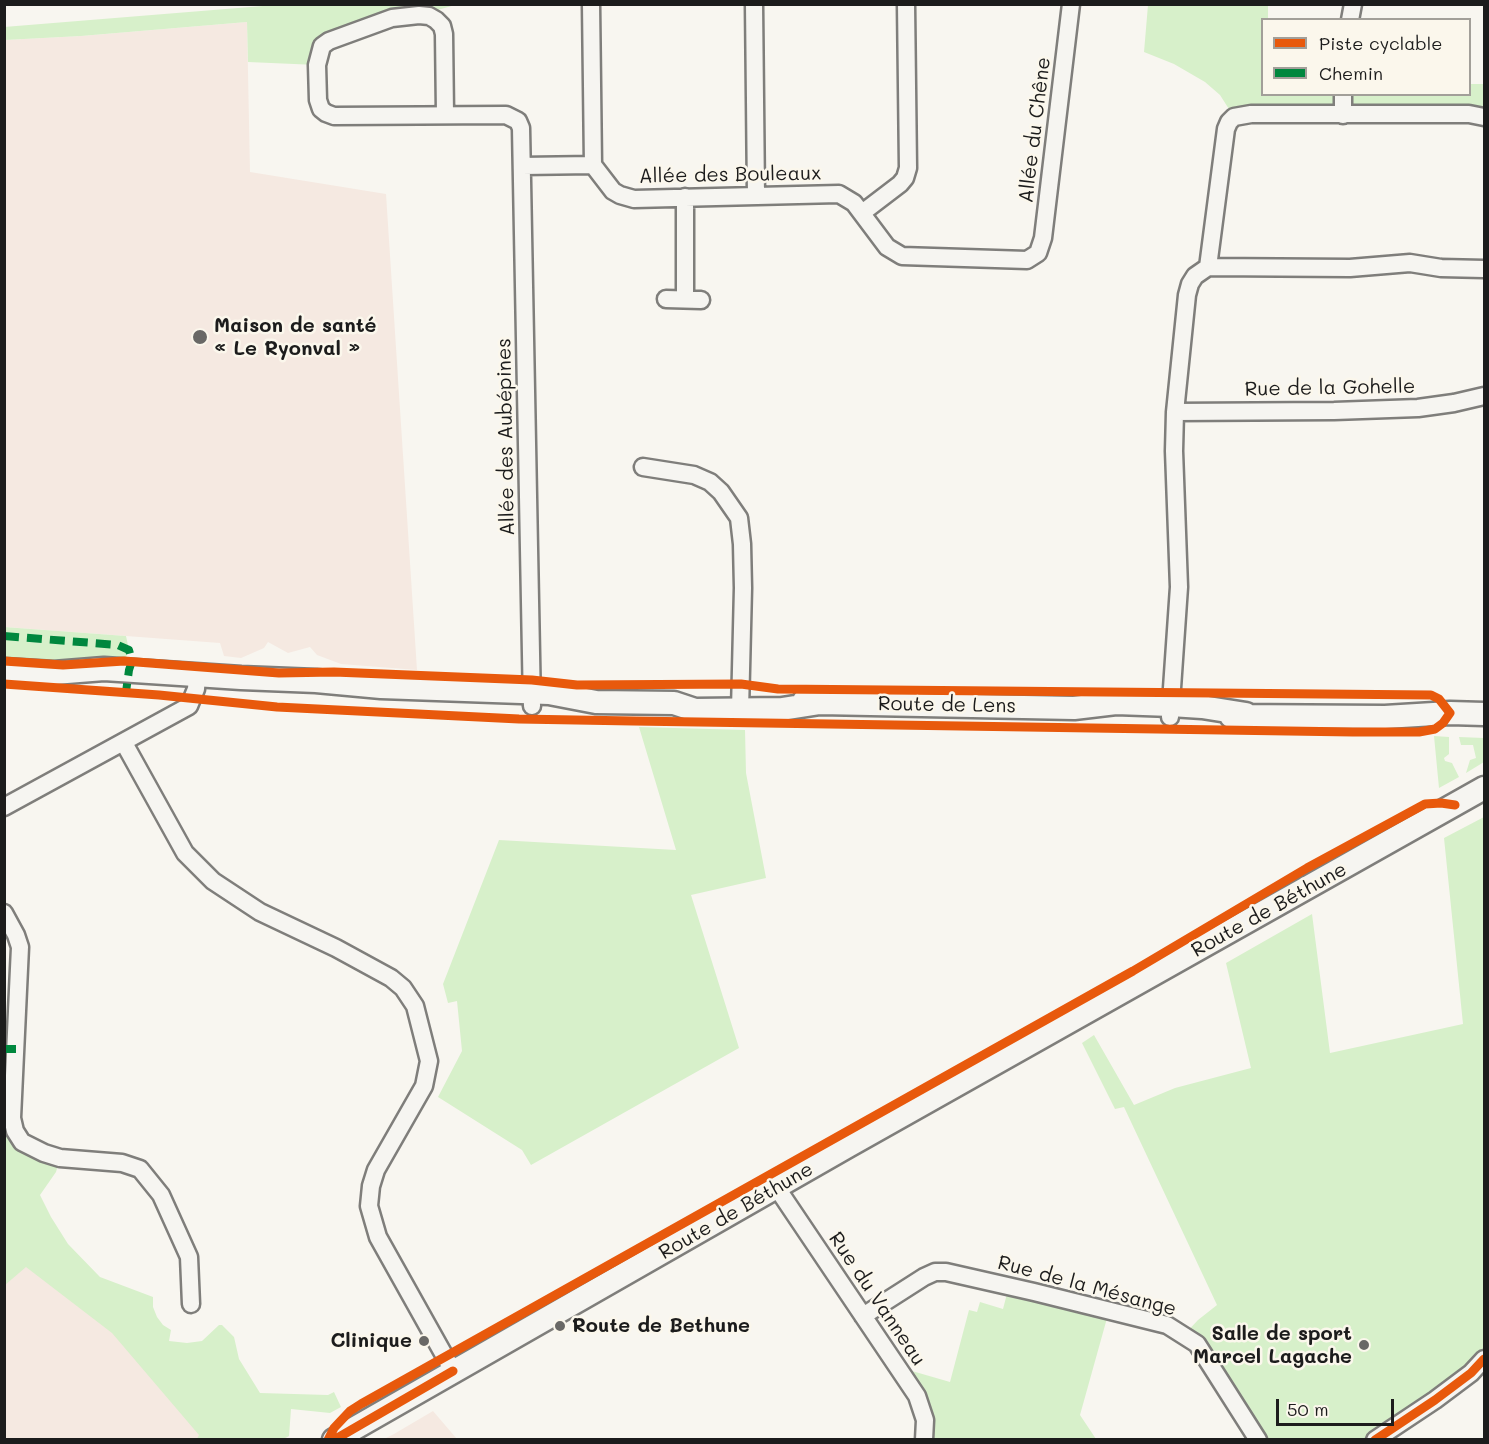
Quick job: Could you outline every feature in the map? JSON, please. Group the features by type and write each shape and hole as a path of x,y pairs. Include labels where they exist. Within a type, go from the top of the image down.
{"main road":[{"name":"Route de Lens","path":"4,670 54,673 104,669 196,682 316,681 532,699 560,694 596,702 674,703 695,696 740,703 782,698 820,703 1074,708 1114,715 1170,711 1198,718 1246,714 1385,717 1450,713 1485,714"},
{"name":"Route de Béthune","path":"334,1440 848,1146 1485,788"}],"street":[{"path":"522,166 593,165 591,4"},
{"path":"754,4 756,196"},
{"path":"862,213 900,184 908,168 906,4"},
{"name":"Allée du Chêne","path":"1034,258 1043,238 1071,4"},
{"path":"429,16 442,26 444,34 445,114 334,116 326,113 321,109 318,100 317,64 322,46 329,41 392,18 429,16"},
{"path":"1343,96 1343,115"},
{"name":"Allée des Aubépines","path":"445,114 506,115 513,117 521,128 532,699"},
{"path":"1208,267 1226,129 1234,117 1242,114 1477,115"},
{"name":"Allée des Bouleaux","path":"593,165 606,183 620,195 634,199 839,194 854,203 886,247 902,256 1018,261 1034,258"},
{"path":"666,299 693,300 685,197"},
{"path":"1170,711 1179,587 1174,451 1175,412 1189,290 1195,276 1208,267 1350,268 1410,263 1441,268 1485,270"},
{"name":"Rue de la Gohelle","path":"1175,412 1407,408 1454,403 1485,396"},
{"path":"643,467 694,475 710,482 739,518 743,588 740,703"},
{"path":"4,807 189,706 196,682"},
{"path":"124,743 185,853 213,881 260,912 392,978 403,988 415,1006 429,1061 424,1086 376,1170 371,1186 369,1206 378,1237 453,1371"},
{"path":"4,913 20,947 10,1049 12,1118 15,1131 22,1142 60,1158 122,1163 140,1169 161,1195 189,1257 191,1304"},
{"name":"Rue du Vanneau","path":"777,1188 917,1396 925,1420 924,1440"},
{"name":"Rue de la Mésange","path":"863,1316 924,1277 935,1272 946,1272 1167,1325 1197,1344 1258,1440"},
{"path":"1375,1440 1436,1400 1485,1359"}],"shaded area":[{"name":"Maison de santé « Le Ryonval »","path":"247,22 250,172 386,194 417,670 341,664 317,655 310,647 288,653 268,642 264,648 241,658 224,656 220,643 5,627 5,40"},
{"path":"4,1227 289,1436 283,1440 5,1439"},
{"path":"433,1411 457,1439 384,1439 394,1434"}],"green space":[{"path":"275,5 455,5 329,41 317,65 248,62 247,22 5,40 4,27"},
{"path":"1148,5 1268,5 1268,18 1261,18 1261,96 1471,96 1471,84 1483,84 1484,119 1234,117 1220,95 1205,82 1174,64 1144,52"},
{"path":"4,627 126,636 129,650 124,661 97,664 5,661"},
{"path":"639,727 745,730 746,773 766,878 691,895 739,1048 531,1165 522,1150 438,1097 462,1051 457,1001 448,1003 443,984 499,840 676,850"},
{"path":"1434,736 1449,737 1449,754 1444,758 1445,761 1452,763 1459,777 1439,788"},
{"path":"1459,737 1484,738 1484,762 1466,773 1470,760 1476,758 1473,745 1461,745"},
{"path":"1484,817 1484,1359 1375,1439 1258,1439 1184,1335 1217,1305 1124,1107 1115,1109 1082,1043 1094,1035 1134,1105 1175,1088 1251,1068 1226,963 1312,914 1330,1053 1463,1024 1444,838"},
{"path":"5,1128 15,1131 60,1158 56,1172 40,1195 51,1217 68,1244 100,1277 153,1297 153,1307 157,1317 171,1330 169,1341 187,1343 202,1341 219,1325 222,1325 234,1337 239,1359 260,1393 328,1395 334,1392 341,1407 330,1413 291,1409 289,1436 283,1439 197,1439 199,1435 112,1333 26,1267 5,1285"},
{"path":"1009,1286 1109,1311 1080,1415 1096,1439 924,1439 901,1373 912,1371 950,1382 969,1310 977,1312 980,1302 1003,1309"}],"marked path":[{"path":"4,636 118,645 129,650 132,661 126,692"},
{"path":"4,1049 16,1049"}],"cycle path":[{"path":"4,661 63,665 124,661 279,673 334,672 532,680 577,685 741,684 778,689 1431,695 1439,699 1450,713 1435,729 1419,732 519,719 277,707 159,695 4,684"},
{"path":"328,1440 334,1428 350,1411 361,1404 1133,971 1307,868 1425,804 1455,805"},
{"path":"1375,1440 1435,1400 1471,1373 1484,1359"},
{"path":"334,1440 453,1371"}],"place":[{"name":"Maison de santé « Le Ryonval »","path":"200,337"},
{"name":"Route de Bethune","path":"560,1326"},
{"name":"Clinique","path":"424,1341"},
{"name":"Salle de sport Marcel Lagache","path":"1364,1345"}]}
